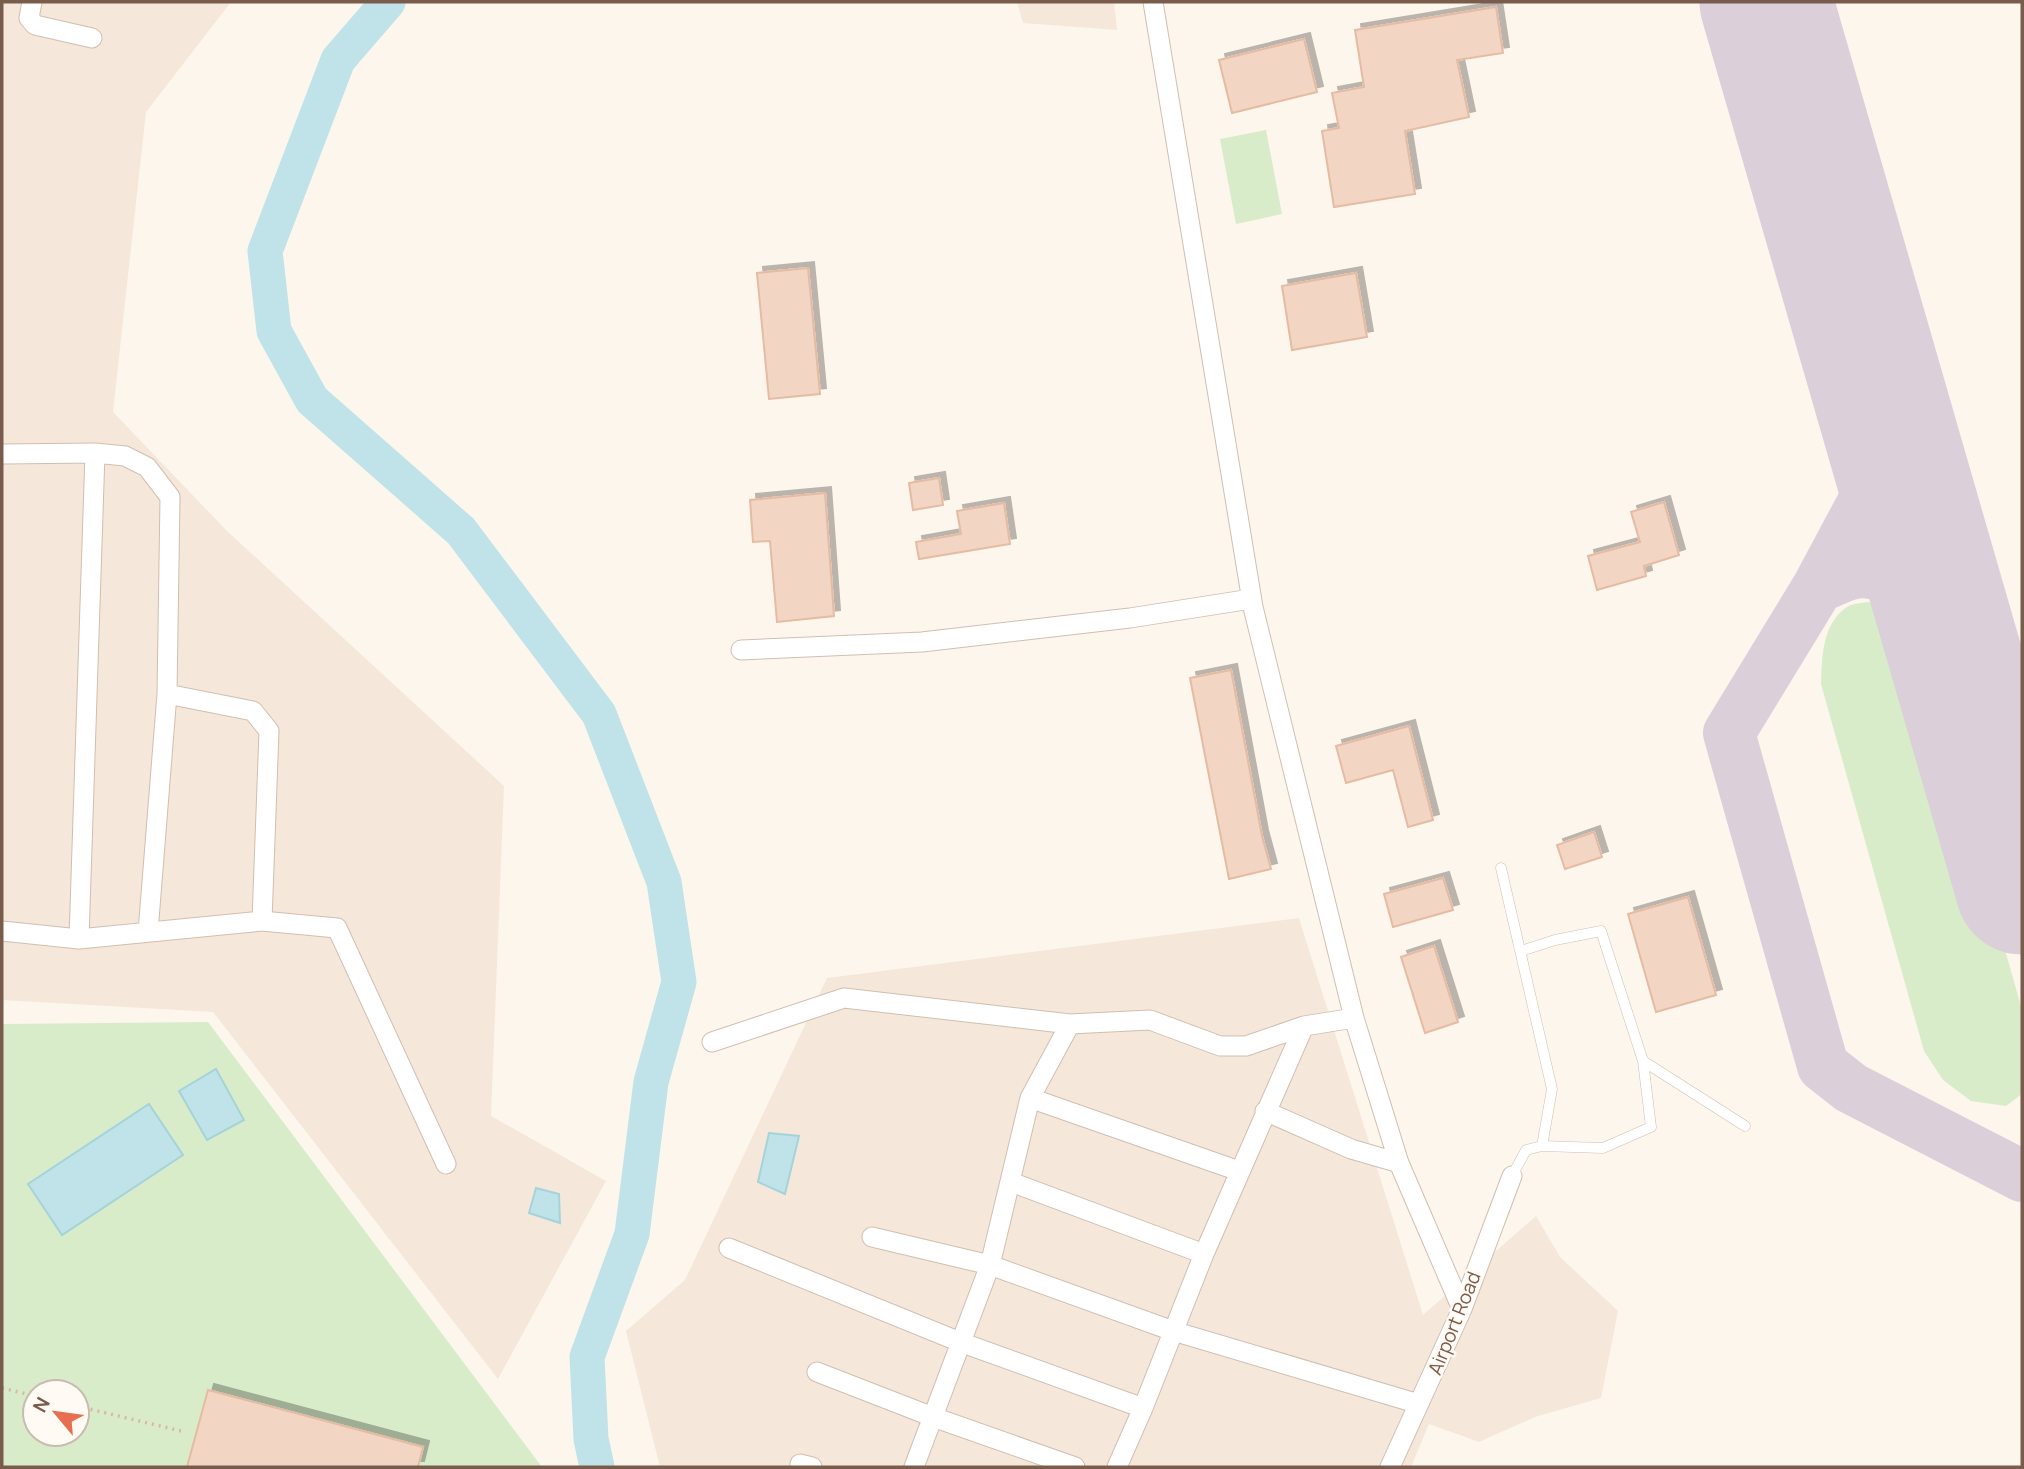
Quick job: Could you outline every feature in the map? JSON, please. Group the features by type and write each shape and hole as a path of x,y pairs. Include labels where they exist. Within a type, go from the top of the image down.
{"street":[{"path":"32,2 30,18 35,25 92,38"},
{"path":"1153,2 1251,599 1354,1018 1399,1163 1462,1309"},
{"path":"2,454 95,453 125,456 147,467 170,497 167,694 148,932"},
{"path":"79,939 95,453"},
{"path":"741,650 922,642 1130,618 1251,599"},
{"path":"167,694 253,711 269,731 262,922"},
{"path":"2,931 79,939 262,922 337,929 446,1164"},
{"path":"712,1042 844,998 1070,1024 1150,1020 1220,1046 1246,1046 1304,1026 1354,1018"},
{"path":"914,1467 990,1265 1030,1098 1070,1024"},
{"path":"1117,1467 1239,1171 1304,1026"},
{"path":"1030,1098 1239,1171"},
{"path":"1265,1111 1351,1149 1399,1163"},
{"name":"Airport Road","path":"1390,1467 1462,1309 1512,1176"},
{"path":"1011,1182 1204,1254"},
{"path":"872,1237 990,1265 1173,1331 1419,1404"},
{"path":"729,1248 960,1342 1143,1408"},
{"path":"817,1372 933,1418 1075,1467"}],"lane":[{"path":"1501,868 1552,1089 1542,1146"},
{"path":"1512,1176 1526,1150 1542,1146 1603,1148 1651,1127 1643,1061 1601,931 1555,940 1521,951"},
{"path":"1643,1061 1745,1126"}],"path":[{"path":"2,1388 21,1393"},
{"path":"91,1409 185,1432"}],"shaded area":[{"path":"2,2 231,2 146,112 113,412 227,531 504,786 491,1116 606,1181 498,1379 213,1012 2,1000"},
{"path":"1017,2 1114,2 1117,30 1023,23"},
{"path":"1299,918 1423,1315 1536,1216 1560,1257 1618,1311 1601,1398 1535,1417 1479,1442 1429,1424 1411,1467 660,1467 626,1331 685,1280 827,978"}],"green space":[{"path":"1266,130 1282,214 1236,224 1220,139"},
{"path":"1869,602 1896,609 1915,631 2022,1010 2022,1094 2006,1106 1971,1101 1943,1080 1924,1051 1821,684 1825,642 1833,622 1847,607"},
{"path":"208,1022 542,1467 2,1467 2,1024"}],"water":[{"path":"216,1069 244,1120 207,1140 179,1091"},
{"path":"149,1104 183,1155 62,1235 28,1184"},
{"path":"769,1133 799,1136 785,1194 758,1182"},
{"path":"536,1188 559,1194 560,1223 529,1213"}],"building":[{"path":"1496,7 1503,53 1457,60 1469,117 1405,131 1415,194 1334,207 1322,131 1339,128 1332,93 1364,87 1355,30"},
{"path":"1304,39 1317,92 1232,113 1219,60"},
{"path":"808,268 820,394 769,399 757,273"},
{"path":"1356,273 1367,337 1292,350 1282,286"},
{"path":"939,478 943,505 913,510 909,483"},
{"path":"825,493 834,616 777,622 770,541 753,542 750,500"},
{"path":"1664,502 1679,555 1644,566 1646,576 1597,590 1588,556 1640,542 1631,512"},
{"path":"1004,503 1010,544 919,559 916,542 961,534 957,511"},
{"path":"1231,670 1262,836 1271,869 1229,879 1190,678"},
{"path":"1409,726 1433,820 1408,827 1393,770 1346,783 1336,746"},
{"path":"1594,832 1602,857 1565,869 1557,845"},
{"path":"1443,878 1453,910 1393,927 1384,894"},
{"path":"1688,897 1716,995 1656,1012 1628,914"},
{"path":"1434,946 1458,1022 1425,1033 1401,957"},
{"path":"208,1390 423,1447 418,1467 187,1467"}],"waterway":[{"path":"370,2 373,19"},
{"path":"388,2 338,60 265,251 274,331 312,400 461,531 599,714 664,882 679,982 651,1082 632,1234 587,1357 591,1439 597,1467"}],"taxiway":[{"path":"1894,445 1818,587 1729,733 1823,1066 1851,1088 2022,1176"},
{"path":"1818,587 1854,573 1881,575 1907,588 1948,626"}],"runway":[{"path":"1766,2 2022,888"}]}
